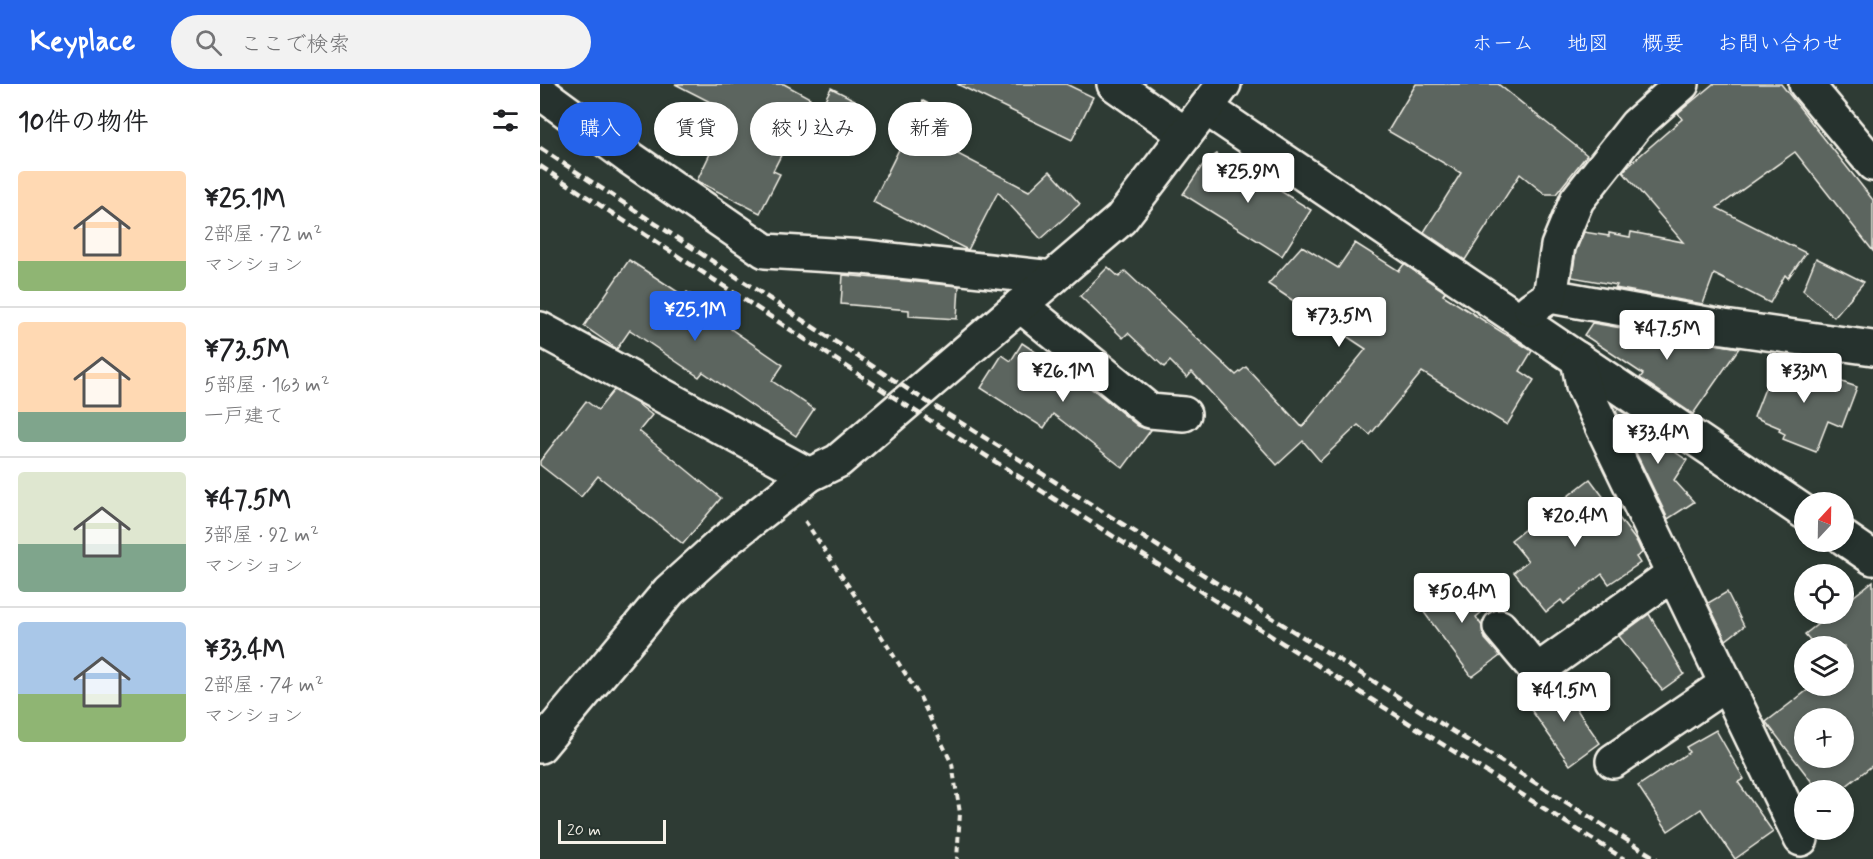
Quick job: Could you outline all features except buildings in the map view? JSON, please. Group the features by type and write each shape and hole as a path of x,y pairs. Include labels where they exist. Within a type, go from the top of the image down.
{"street":[{"path":"1114,84 1185,134"},
{"path":"1550,296 1558,246 1577,200 1636,126 1682,84"},
{"path":"1806,84 1873,164"},
{"path":"550,92 630,158 765,251 864,257 1052,278"},
{"path":"540,746 669,591 720,545 797,484 838,460 1121,219 1215,96 1517,318 1794,505"},
{"path":"1517,318 1550,296 1724,327 1873,348"},
{"path":"1020,305 1150,411 1184,414"},
{"path":"540,329 797,484"},
{"path":"1578,359 1583,386 1794,825"},
{"path":"1854,545 1873,558"},
{"path":"1500,627 1537,670 1673,574"},
{"path":"1613,762 1726,684"}],"path":[{"path":"797,484 868,615 920,697 952,764 960,813 957,859"}],"railway":[{"path":"540,148 915,394 1657,859"},
{"path":"540,166 904,404 1624,859"}]}
